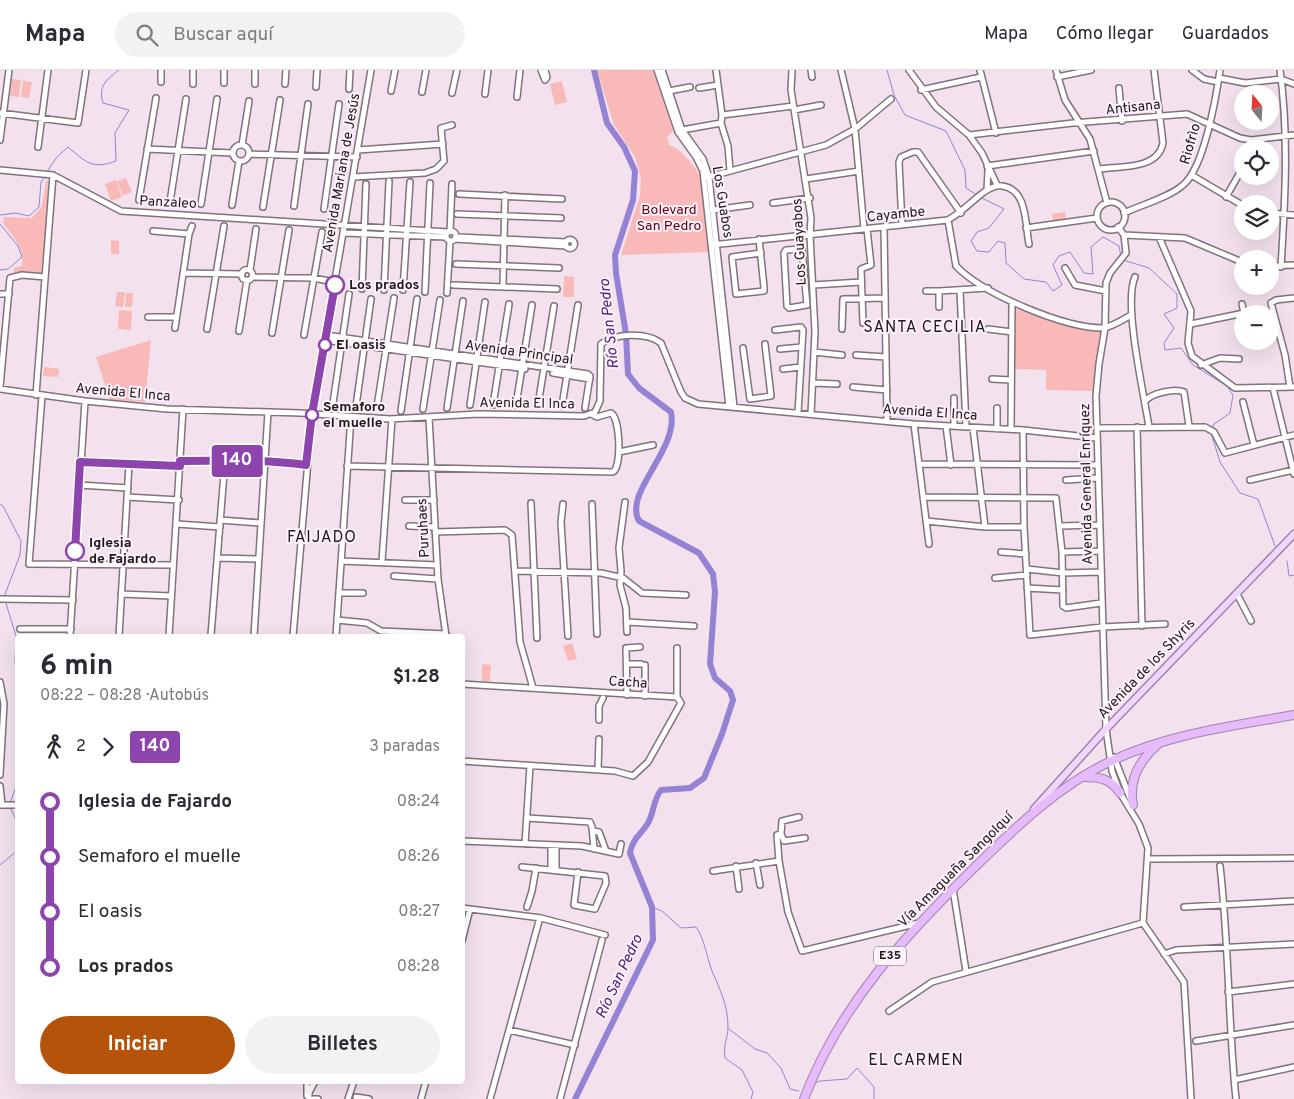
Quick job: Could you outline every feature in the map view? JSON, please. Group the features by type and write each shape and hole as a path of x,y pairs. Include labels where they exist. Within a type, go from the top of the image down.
{"highway":[{"name":"E35","path":"1082,777 1113,761 1160,742 1206,730 1294,715"},
{"path":"1133,805 1131,790 1137,770 1148,753 1160,742"},
{"path":"1082,777 1102,778 1110,782 1120,793"},
{"name":"Vía Amaguaña Sangolquí","path":"804,1099 832,1039 850,1007 883,963 953,888 1021,823 1082,777"}],"main road":[{"name":"Avenida de los Shyris","path":"1021,823 1106,729 1294,534"}],"street":[{"path":"0,140 8,70"},
{"path":"38,147 48,70"},
{"path":"2,113 78,123 86,70"},
{"path":"161,82 162,70"},
{"path":"193,70 193,84"},
{"path":"224,70 224,83"},
{"path":"255,70 255,84"},
{"path":"285,84 286,70"},
{"path":"316,87 317,70"},
{"path":"349,90 350,70"},
{"name":"Avenida Mariana de Jesús","path":"293,634 306,465 312,414 371,70"},
{"path":"391,91 395,70"},
{"path":"422,92 426,70"},
{"path":"452,93 457,70"},
{"path":"485,94 488,70"},
{"path":"517,97 520,70"},
{"path":"541,70 545,80 547,77 546,70"},
{"name":"Los Guabos","path":"657,70 678,132 696,156 706,178 713,210 714,244"},
{"name":"Los Guabos","path":"662,70 682,130 703,158 731,407"},
{"path":"716,70 722,115 721,123 726,139 730,171"},
{"name":"Los Guayabos","path":"792,70 790,90 810,198 814,352 811,414"},
{"path":"811,70 812,77"},
{"path":"841,70 854,129 859,188 871,265 861,269 863,323"},
{"path":"909,70 921,90 936,107 969,135 982,153 997,185 1006,186 1017,193 1023,206 1029,244"},
{"path":"980,70 996,133"},
{"path":"1056,70 1065,100 1081,123 1094,150 1107,203"},
{"path":"1057,77 1091,70"},
{"path":"1099,169 1147,163 1155,159 1163,143 1154,70"},
{"path":"1192,70 1204,78 1218,80 1250,83 1281,79 1294,84"},
{"name":"Riofrìo","path":"1124,213 1182,187 1193,176 1202,158 1220,70"},
{"path":"1280,70 1284,136 1284,214 1281,267 1294,265"},
{"path":"921,90 981,77"},
{"path":"699,88 718,85"},
{"path":"669,91 690,88"},
{"path":"1119,88 1122,120"},
{"path":"139,200 156,98"},
{"path":"170,202 186,99"},
{"path":"201,204 217,99"},
{"path":"706,178 826,145 854,129 890,99"},
{"path":"262,207 280,100"},
{"path":"242,145 248,101"},
{"path":"294,206 308,104"},
{"path":"324,209 340,104"},
{"path":"722,115 821,105"},
{"name":"Antisana","path":"969,135 1081,123 1190,115 1240,138 1251,140 1294,136"},
{"path":"682,130 721,123"},
{"path":"353,177 432,171 444,161 441,128 452,125"},
{"path":"358,150 443,144"},
{"path":"242,145 247,147 249,154 246,160 239,161 234,158 232,153 235,147 242,145"},
{"path":"147,149 232,153"},
{"path":"987,166 1094,150"},
{"path":"902,225 899,162 901,156 913,152 918,152 961,214"},
{"path":"249,154 356,158"},
{"path":"232,205 239,161"},
{"path":"986,191 987,166"},
{"name":"Panzaleo","path":"0,170 52,174 76,185 121,211 345,224 364,231"},
{"path":"806,179 859,171"},
{"path":"36,395 52,174"},
{"path":"1193,176 1234,201"},
{"path":"384,290 389,181"},
{"path":"403,290 410,182"},
{"path":"1226,197 1234,183"},
{"path":"362,289 366,184"},
{"path":"425,292 430,184"},
{"path":"447,293 452,184"},
{"name":"Cayambe","path":"714,244 948,220 961,214 986,191 997,185"},
{"path":"460,194 562,199"},
{"path":"502,286 505,196"},
{"path":"773,203 810,198"},
{"path":"1107,203 1116,203 1124,213 1123,221 1118,227 1111,230 1103,228 1097,218 1098,210 1107,203"},
{"path":"713,210 750,205"},
{"path":"457,214 560,218"},
{"path":"1279,214 1294,215"},
{"path":"1026,228 1097,218"},
{"path":"948,220 956,266 1012,302 1052,318 1105,328 1131,315"},
{"path":"175,328 175,317 192,226"},
{"path":"207,330 224,226"},
{"path":"1118,227 1124,235 1194,241 1234,258"},
{"path":"884,228 887,421"},
{"path":"239,331 250,279 256,229"},
{"path":"272,333 289,230"},
{"path":"153,231 189,234"},
{"path":"304,334 322,232"},
{"path":"344,232 428,234 481,240 566,244"},
{"name":"Avenida General Enríquez","path":"1124,235 1127,249 1125,257 1108,276 1105,328 1099,364 1097,438 1100,572 1106,729 1120,793 1136,818 1147,844 1148,859 1143,923"},
{"path":"1159,237 1188,301 1191,324 1188,348 1192,356 1201,365 1235,388 1292,387 1271,303 1276,300 1294,298"},
{"path":"759,239 761,253 764,290 736,294 732,257 761,253"},
{"path":"804,250 806,280 806,306 788,307 785,251 804,250"},
{"path":"456,264 503,264 559,268"},
{"path":"1065,268 1075,285 1106,291"},
{"path":"183,273 242,274 245,270 250,270"},
{"path":"242,274 243,278 250,279 281,277 336,280"},
{"path":"0,388 10,278 15,276 45,277"},
{"path":"1135,277 1131,286 1131,315 1149,427"},
{"path":"806,280 813,282 861,282"},
{"path":"453,285 557,289"},
{"path":"926,291 988,288"},
{"path":"960,290 966,427"},
{"path":"939,291 939,307"},
{"path":"0,294 9,294"},
{"path":"332,403 350,294"},
{"path":"377,407 394,298"},
{"path":"842,329 842,300 885,298"},
{"path":"356,406 371,299"},
{"path":"400,411 417,299"},
{"path":"424,409 440,300"},
{"path":"447,408 463,301"},
{"path":"470,406 485,302"},
{"path":"1011,429 1012,302"},
{"path":"493,405 508,304"},
{"path":"516,405 532,305"},
{"path":"562,406 578,305"},
{"path":"538,404 554,306"},
{"path":"1191,324 1234,315"},
{"path":"0,316 7,317"},
{"path":"148,317 175,317"},
{"path":"775,330 802,328 798,413"},
{"path":"988,330 1012,332"},
{"name":"Avenida El Inca","path":"0,388 42,396 85,401 183,409 392,419 478,414 584,416 595,412 600,401 600,346 610,337 622,336 655,339 663,346 685,398 698,404 914,424 1023,430 1097,438"},
{"name":"Avenida Principal","path":"326,338 543,370 590,379 585,408"},
{"path":"743,348 750,398 761,398 772,395 765,344"},
{"path":"780,350 802,347"},
{"path":"814,352 842,355"},
{"path":"856,355 886,357"},
{"path":"1201,365 1220,358 1239,359"},
{"path":"783,369 801,367"},
{"path":"992,379 1011,380"},
{"path":"813,383 837,384"},
{"path":"853,387 887,390"},
{"path":"1250,480 1294,472 1273,388"},
{"path":"1145,401 1151,396 1178,390 1184,392 1189,426"},
{"path":"42,396 28,563 30,565 74,566 173,565"},
{"path":"761,398 762,410"},
{"path":"954,398 954,426"},
{"path":"70,634 78,485 85,401"},
{"path":"1242,402 1254,445"},
{"path":"997,408 997,429"},
{"path":"169,634 179,500 183,409"},
{"path":"254,634 268,412"},
{"path":"347,466 432,470 610,472 618,467 619,452 616,419 611,413 597,417 591,414"},
{"path":"336,634 351,416"},
{"name":"Puruhaes","path":"429,418 438,579 446,634"},
{"path":"382,562 392,419"},
{"path":"914,424 929,544"},
{"path":"946,426 951,465"},
{"path":"1097,428 1202,426 1214,432 1224,452 1294,435"},
{"path":"1137,427 1142,626"},
{"path":"972,428 979,465 985,527"},
{"path":"1023,430 1024,527 1030,635 1102,627 1165,624"},
{"path":"619,452 653,445"},
{"path":"80,462 129,464 224,461 286,462 306,465"},
{"path":"211,634 224,461"},
{"path":"119,634 129,464"},
{"path":"919,464 1098,465"},
{"path":"1066,480 1098,478"},
{"path":"78,485 128,488"},
{"path":"127,497 179,500"},
{"path":"923,497 1055,498 1058,502 1062,552 1063,606 1066,608 1101,603"},
{"path":"404,500 434,500"},
{"path":"625,502 619,539 621,571 619,577 627,632"},
{"path":"531,504 538,638"},
{"path":"563,504 561,522 568,636"},
{"path":"592,504 593,572 597,605 597,634"},
{"path":"926,521 985,527 1024,527"},
{"path":"177,524 261,523"},
{"path":"1060,526 1099,525"},
{"path":"409,526 435,530 508,531 513,538 520,642 533,688"},
{"path":"1062,552 1100,551"},
{"path":"1001,552 1026,554"},
{"path":"218,558 258,559"},
{"path":"341,561 437,565"},
{"path":"515,570 593,572 619,577 642,593 686,595"},
{"path":"995,578 1027,572 1100,572"},
{"path":"394,576 438,579"},
{"path":"1027,588 1063,590"},
{"path":"339,593 363,593"},
{"path":"120,594 171,596"},
{"path":"1237,594 1251,621"},
{"path":"0,599 73,600"},
{"path":"337,620 367,623 381,631 430,634"},
{"path":"627,622 694,626"},
{"path":"20,629 71,629"},
{"path":"627,695 626,648 640,647"},
{"path":"465,761 615,771 628,777 637,774 681,703 677,697 677,648"},
{"path":"627,664 643,664 645,696"},
{"path":"0,682 4,704 0,775"},
{"name":"Cacha","path":"465,684 533,688 603,696 677,697"},
{"path":"599,720 599,706 603,696"},
{"path":"598,770 599,739"},
{"name":"Avenida General Enríquez","path":"1113,761 1133,805 1136,818"},
{"path":"525,844 530,766"},
{"path":"0,786 1,805 15,805"},
{"path":"799,816 782,821 781,834 786,841 805,838"},
{"path":"528,818 590,822 593,831 594,849"},
{"path":"593,831 599,832 606,851"},
{"path":"781,834 777,835 779,861 788,912 802,951 919,923"},
{"path":"465,841 582,846 619,854 621,844"},
{"path":"554,845 554,870"},
{"path":"1148,859 1294,858"},
{"path":"713,871 779,861"},
{"path":"756,863 760,885"},
{"path":"736,866 739,889"},
{"path":"1220,866 1236,1099"},
{"path":"522,867 578,872 607,877 595,909 574,905 578,872"},
{"path":"527,907 536,868"},
{"path":"953,888 966,971"},
{"path":"1184,907 1294,901"},
{"path":"465,908 541,918 604,937 560,1099"},
{"path":"465,929 470,909"},
{"path":"490,1099 539,921"},
{"path":"889,1011 928,984 966,971 1143,923 1184,982 1191,1099"},
{"path":"1164,954 1176,950 1294,944"},
{"path":"1228,992 1294,984"},
{"path":"1196,1041 1294,1025"},
{"path":"509,1030 575,1045"},
{"path":"1234,1080 1294,1067"},
{"path":"308,1084 310,1099"},
{"path":"310,1099 309,1093 314,1084"},
{"path":"348,1099 353,1084"},
{"path":"421,1099 425,1084"},
{"path":"356,1096 369,1099"},
{"path":"310,1099 318,1099"}],"green space":[{"name":"Bolevard San Pedro","path":"597,70 653,70 673,131 667,137 669,145 687,158 701,177 709,252 621,255 640,196 641,178 635,157 614,125"},
{"path":"12,79 21,80 19,97 10,96"},
{"path":"23,81 32,82 29,98 21,97"},
{"path":"562,81 567,102 555,105 550,84"},
{"path":"126,178 132,192 123,196 117,181"},
{"path":"46,180 52,184 43,274 14,274 14,268 22,266 22,254 11,233 3,223 4,217 32,218 42,206"},
{"path":"116,180 122,197 111,201 105,184"},
{"path":"1065,212 1066,220 1053,222 1052,214"},
{"path":"111,240 119,241 119,254 111,254"},
{"path":"564,276 574,277 574,297 563,297"},
{"path":"117,292 125,292 123,307 115,306"},
{"path":"126,293 133,293 132,307 125,307"},
{"path":"1017,309 1050,321 1102,330 1094,391 1046,390 1046,370 1013,369 1014,311"},
{"path":"119,310 132,311 131,330 118,329"},
{"path":"151,340 145,402 110,400 96,357"},
{"path":"44,367 59,369 58,377 43,376"},
{"path":"572,643 577,659 568,661 563,646"},
{"path":"482,664 491,665 490,681 482,681"}],"waterway":[{"path":"46,173 57,157 68,147 90,163 101,165 116,161 115,133 129,110 103,103 102,88 107,80 119,70"},
{"name":"Río San Pedro","path":"575,1099 653,940 652,907 630,853 631,848 648,823 656,798 661,790 690,788 704,778 722,734 733,700 730,691 715,678 710,664 715,592 713,574 699,553 639,521 636,510 638,497 667,441 671,426 671,412 639,388 628,374 626,334 615,255 633,200 635,171 624,147 607,123 594,70"},
{"path":"887,70 894,95 905,115 946,131 965,170 966,188 977,195"},
{"path":"0,215 16,213 29,216 39,207 41,182 45,177"},
{"path":"980,197 1004,209 989,228 977,232 971,241 977,251 989,252 998,241 1005,243 1006,263 1024,279 1046,282 1053,291 1062,285 1053,265 1059,256 1070,252 1084,273 1093,274 1091,247 1103,237 1119,246 1121,257"},
{"path":"0,224 18,246 22,257 8,269 0,270"},
{"path":"1123,260 1149,268 1177,294 1177,308 1164,314 1174,328 1164,343 1165,350 1181,348 1193,365 1227,386 1233,395 1230,413 1214,424 1212,429"},
{"path":"1211,433 1220,462 1240,493 1258,499 1275,546"},
{"path":"0,504 3,506 21,541 20,555 4,597"},
{"path":"1287,561 1289,576 1294,575"},
{"path":"5,600 15,634"},
{"path":"10,803 15,789"},
{"path":"10,807 15,818"},
{"path":"0,865 15,852"},
{"path":"652,907 662,911 681,928 696,927 699,932 727,1012 728,1027 725,1058 742,1070 753,1092 751,1099"},
{"path":"729,1029 755,1049 767,1053 781,1068 790,1089 799,1091"},
{"path":"815,1083 847,1079 857,1068 874,1087 874,1099"}],"bus line":[{"name":"140","path":"75,551 80,462 180,466 180,461 224,461 286,462 306,465 312,414 335,285"}],"place":[{"name":"Los prados","path":"335,285"},
{"name":"El oasis","path":"325,345"},
{"name":"Semaforo el muelle","path":"312,415"},
{"name":"Iglesia de Fajardo","path":"75,551"}],"district":[{"name":"SANTA CECILIA","path":"925,328"},
{"name":"FAIJADO","path":"322,538"},
{"name":"EL CARMEN","path":"916,1061"}]}
